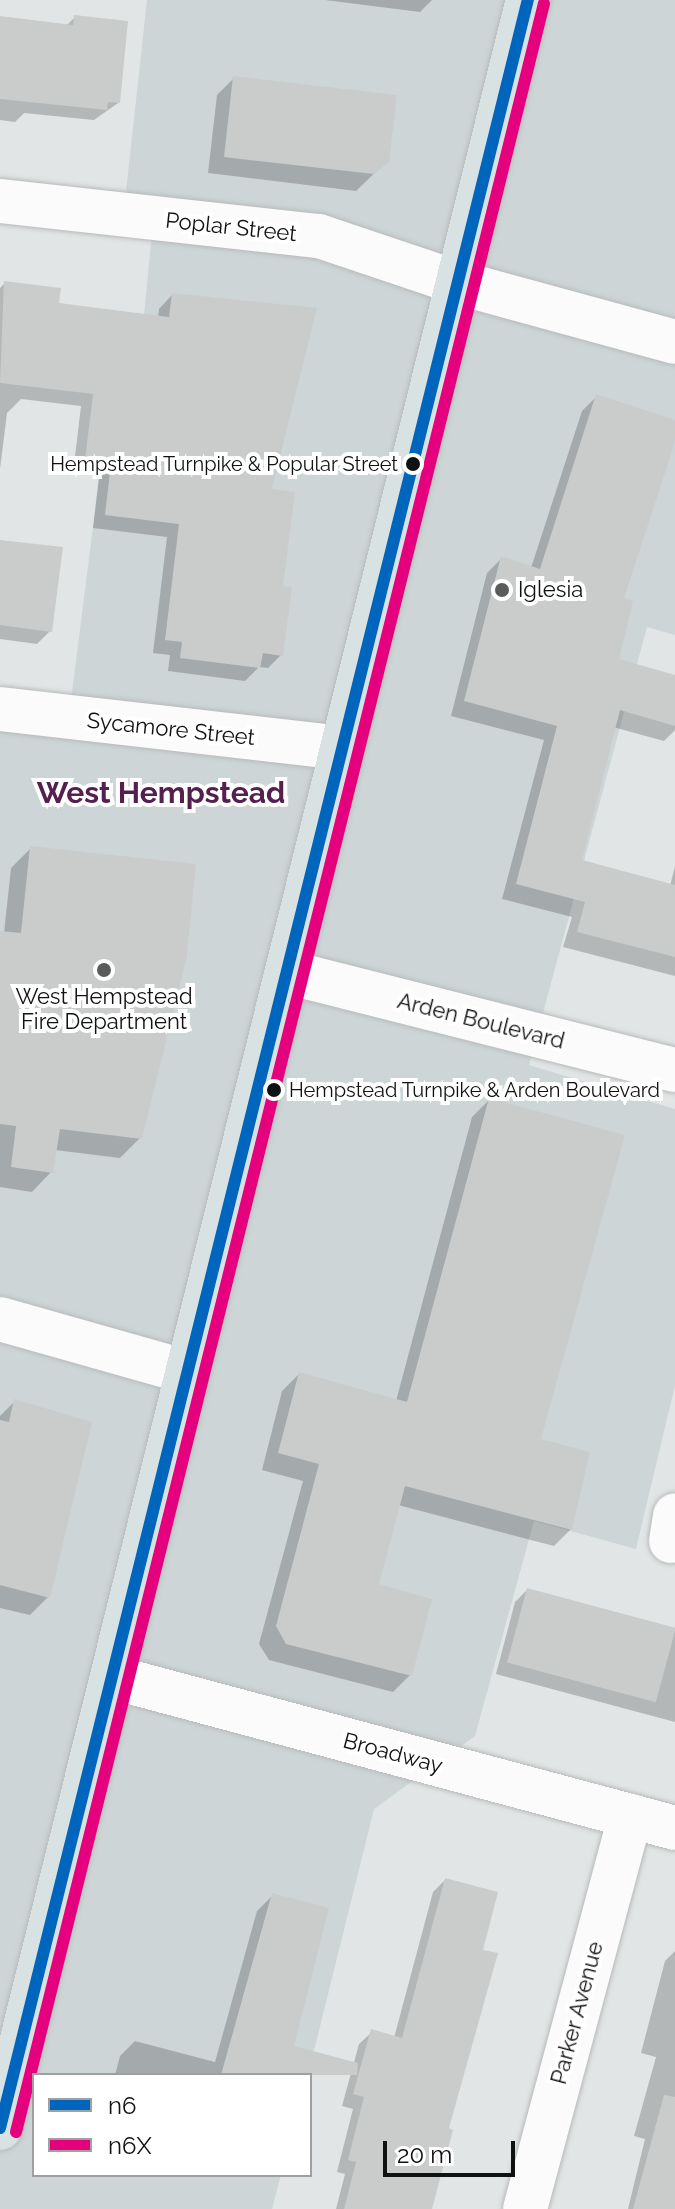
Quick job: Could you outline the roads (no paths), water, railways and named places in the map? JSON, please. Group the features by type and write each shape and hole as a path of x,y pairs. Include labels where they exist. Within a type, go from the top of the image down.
{"main road":[{"path":"0,2128 528,0"}],"street":[{"name":"Poplar Street","path":"0,201 319,236 456,282 675,342"},
{"name":"Sycamore Street","path":"0,709 342,748"},
{"name":"Arden Boulevard","path":"287,972 675,1070"},
{"path":"0,1319 187,1372"},
{"name":"Broadway","path":"112,1677 675,1828"},
{"name":"Parker Avenue","path":"525,2209 630,1816"}],"place":[{"name":"Hempstead Turnpike & Popular Street","path":"413,464"},
{"name":"Iglesia","path":"502,590"},
{"name":"West Hempstead Fire Department","path":"104,970"},
{"name":"Hempstead Turnpike & Arden Boulevard","path":"274,1090"}],"district":[{"name":"West Hempstead","path":"161,793"}]}
